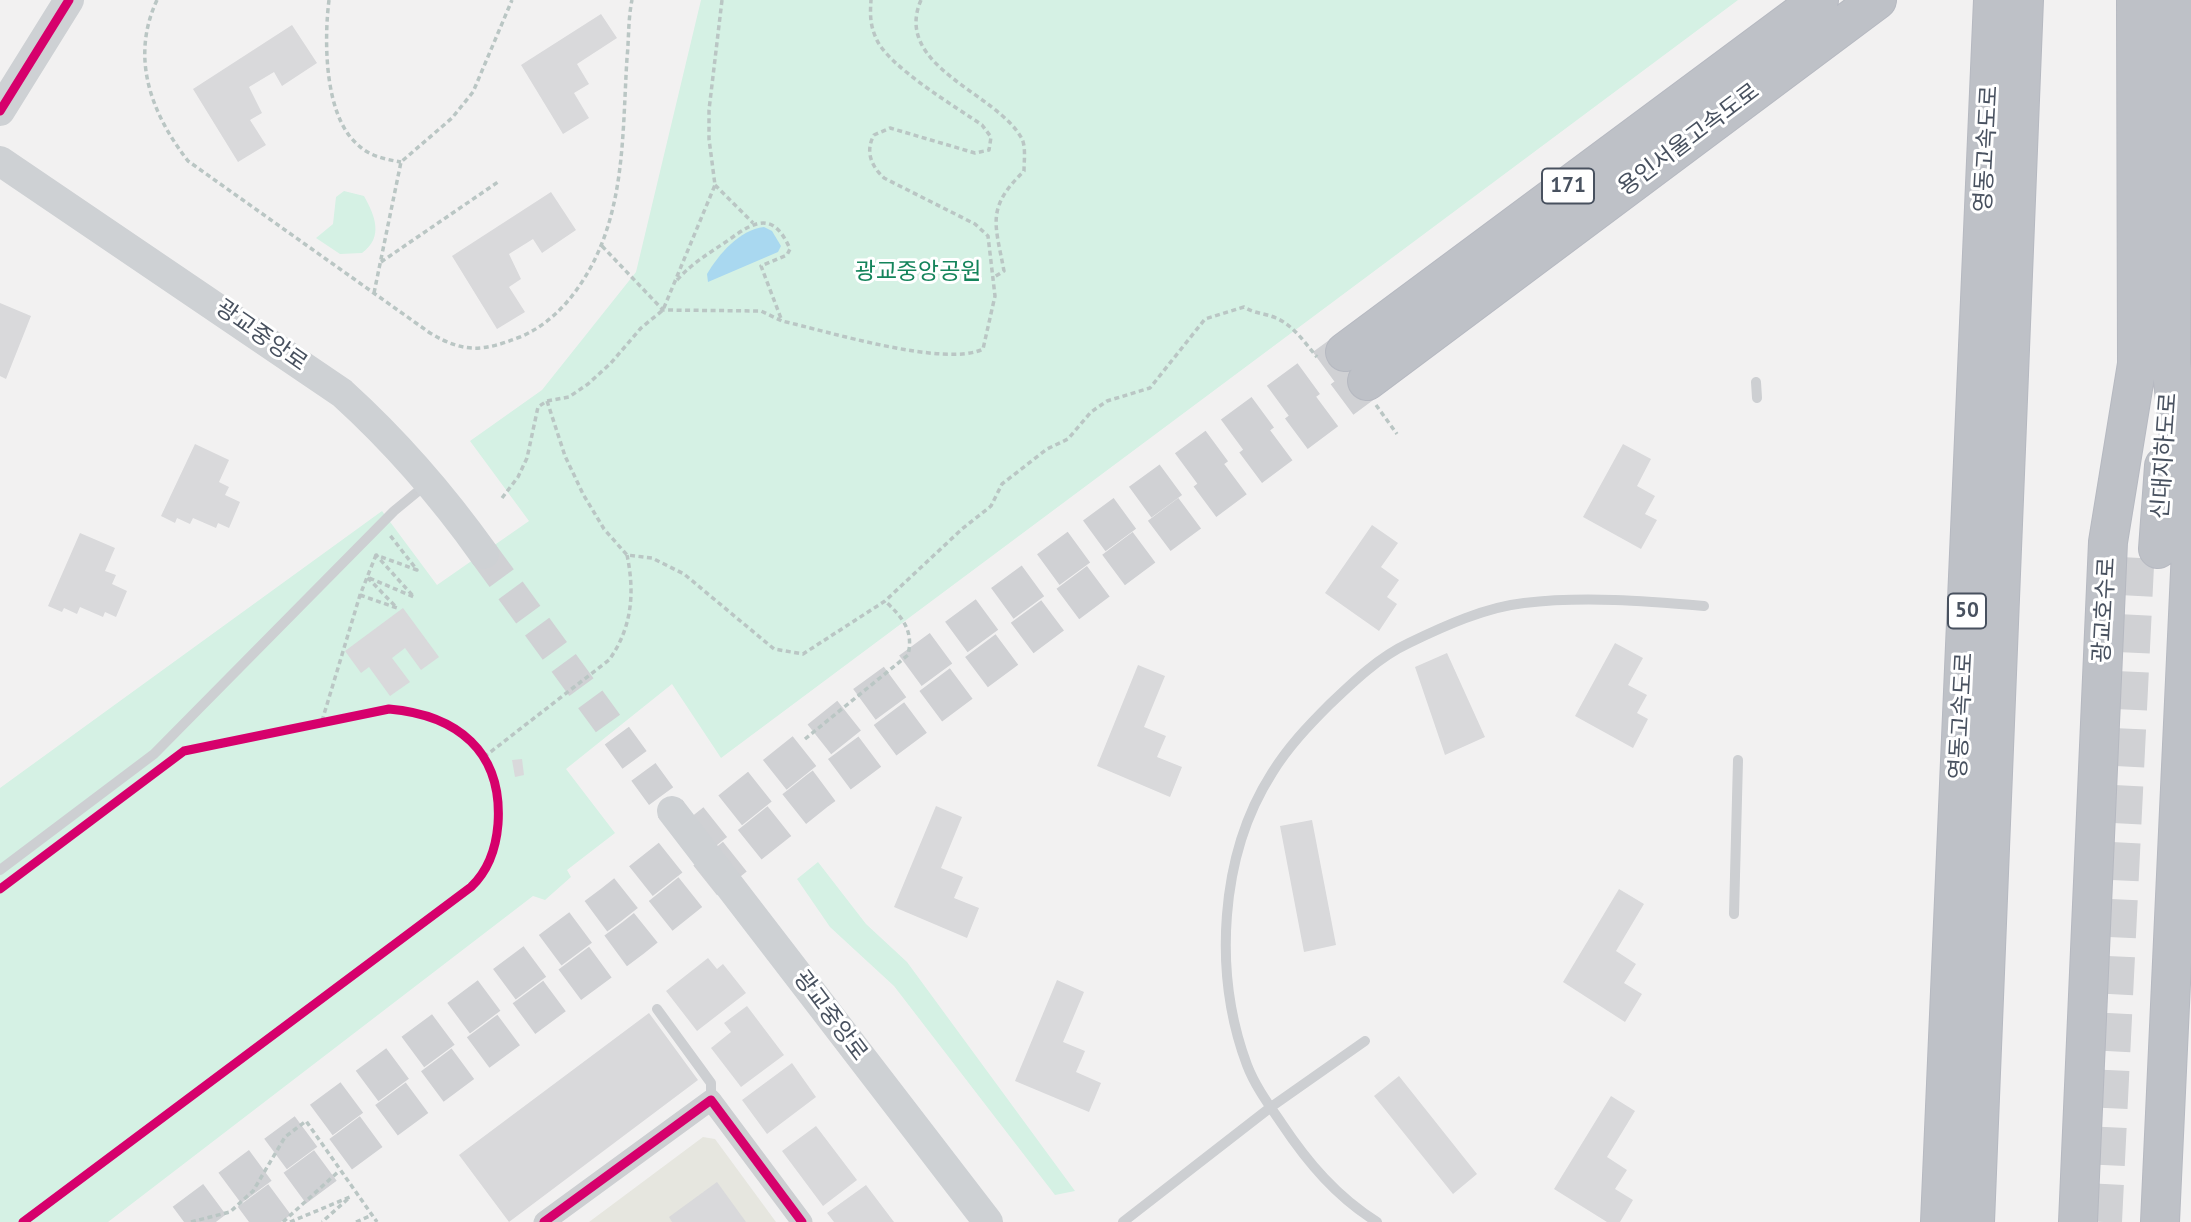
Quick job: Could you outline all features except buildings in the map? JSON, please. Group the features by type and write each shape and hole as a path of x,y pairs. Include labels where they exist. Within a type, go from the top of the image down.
{"highway":[{"name":"용인서울고속도로","path":"1352,374 1807,24 1877,0"},
{"name":"영동고속도로","path":"1940,1222 1993,0"},
{"name":"영동고속도로","path":"1975,1222 2024,0"},
{"path":"2114,0 2118,123 2135,192"},
{"name":"광교호수로","path":"2136,0 2135,192 2154,363 2191,550 2160,1222"},
{"name":"광교호수로","path":"2078,1222 2108,542 2154,363 2174,0"},
{"name":"신대지하도로","path":"2147,547 2154,363"}],"main road":[{"path":"0,111 69,0"},
{"name":"광교중앙로","path":"0,161 342,393 392,440 430,482 484,554"},
{"name":"광교중앙로","path":"672,811 988,1222"}],"street":[{"path":"544,1222 711,1100 803,1222"}],"lane":[{"path":"1756,383 1757,398"},
{"path":"0,870 154,754 394,511 430,482"},
{"path":"1377,1222 1321,1177 1270,1107 1248,1067 1233,1017 1227,979 1226,927 1238,855 1270,775 1291,745 1368,668 1407,643 1464,620 1522,603 1591,600 1704,606"},
{"path":"1734,914 1738,760"},
{"path":"657,1009 711,1083 711,1100"},
{"path":"1123,1222 1270,1107 1366,1041"}],"path":[{"path":"158,0 146,38 144,64 148,90 172,140 199,169 446,343 485,349 527,334 559,311 588,272 602,246 619,189 632,0"},
{"path":"329,0 326,26 330,78 342,127 356,144 374,156 401,162"},
{"path":"374,293 401,162 452,118 473,92 512,0"},
{"path":"502,498 519,477 527,458 538,407 547,401 569,397 588,384 611,363 640,328 663,310 715,185 709,139 709,110 722,0"},
{"path":"602,246 663,310 761,311 782,321 938,355 976,352 986,342 993,309 991,244 982,230 884,178 871,162 869,143 874,135 890,128 975,153 984,153 992,143 989,131 915,78 882,48 876,40 870,19 871,0"},
{"path":"920,0 916,12 920,40 935,65 1008,120 1024,141 1024,171 1003,192 994,222 1004,271 994,276"},
{"path":"381,262 498,183"},
{"path":"715,185 753,223"},
{"path":"674,284 695,261 753,223 773,225 790,248 786,255 761,266 782,321"},
{"path":"627,555 652,558 684,574 774,649 791,654 811,650 885,601 962,529 991,506 997,492 1012,475 1047,449 1068,439 1091,412 1107,401 1150,388 1205,319 1244,307 1254,314 1273,316 1352,374 1397,434"},
{"path":"484,757 609,660 623,640 633,589 627,555 604,529 583,494 565,456 547,401"},
{"path":"376,555 417,569 386,530 381,542"},
{"path":"322,721 360,595 376,555"},
{"path":"367,577 414,597 376,555"},
{"path":"360,595 397,608 367,577"},
{"path":"804,739 908,655 910,634 906,624 885,601"},
{"path":"191,1222 230,1212 253,1191 285,1137 306,1121 377,1222"},
{"path":"283,1222 339,1171"},
{"path":"290,1222 350,1197 322,1222"},
{"path":"356,1222 372,1215"}],"shaded area":[{"path":"703,1137 715,1139 776,1222 589,1222"}],"green space":[{"name":"광교중앙공원","path":"701,0 1738,0 721,758 672,684 566,769 615,833 567,870 571,877 545,900 533,896 108,1222 0,1222 0,788 382,511 437,585 529,521 470,441 542,390 636,272"},
{"path":"344,191 364,196 374,219 373,240 362,253 340,254 316,238 333,224 336,197"},
{"path":"818,862 866,924 907,962 1075,1191 1055,1195 894,986 830,927 797,879"}],"water":[{"path":"764,227 772,231 781,246 778,252 708,282 707,274 731,244 746,233"}],"tunnel":[{"path":"184,1222 611,905 850,715 1345,352"},
{"path":"249,1222 633,938 817,791 1367,381"},
{"path":"2103,1222 2136,545"},
{"path":"484,554 672,811"}],"cycle path":[{"path":"0,111 69,0"},
{"path":"0,889 184,751 389,709 435,719 471,741 484,757 493,776 498,798 498,824 493,850 483,874 471,887 23,1222"},
{"path":"544,1222 711,1100 802,1222"}]}
